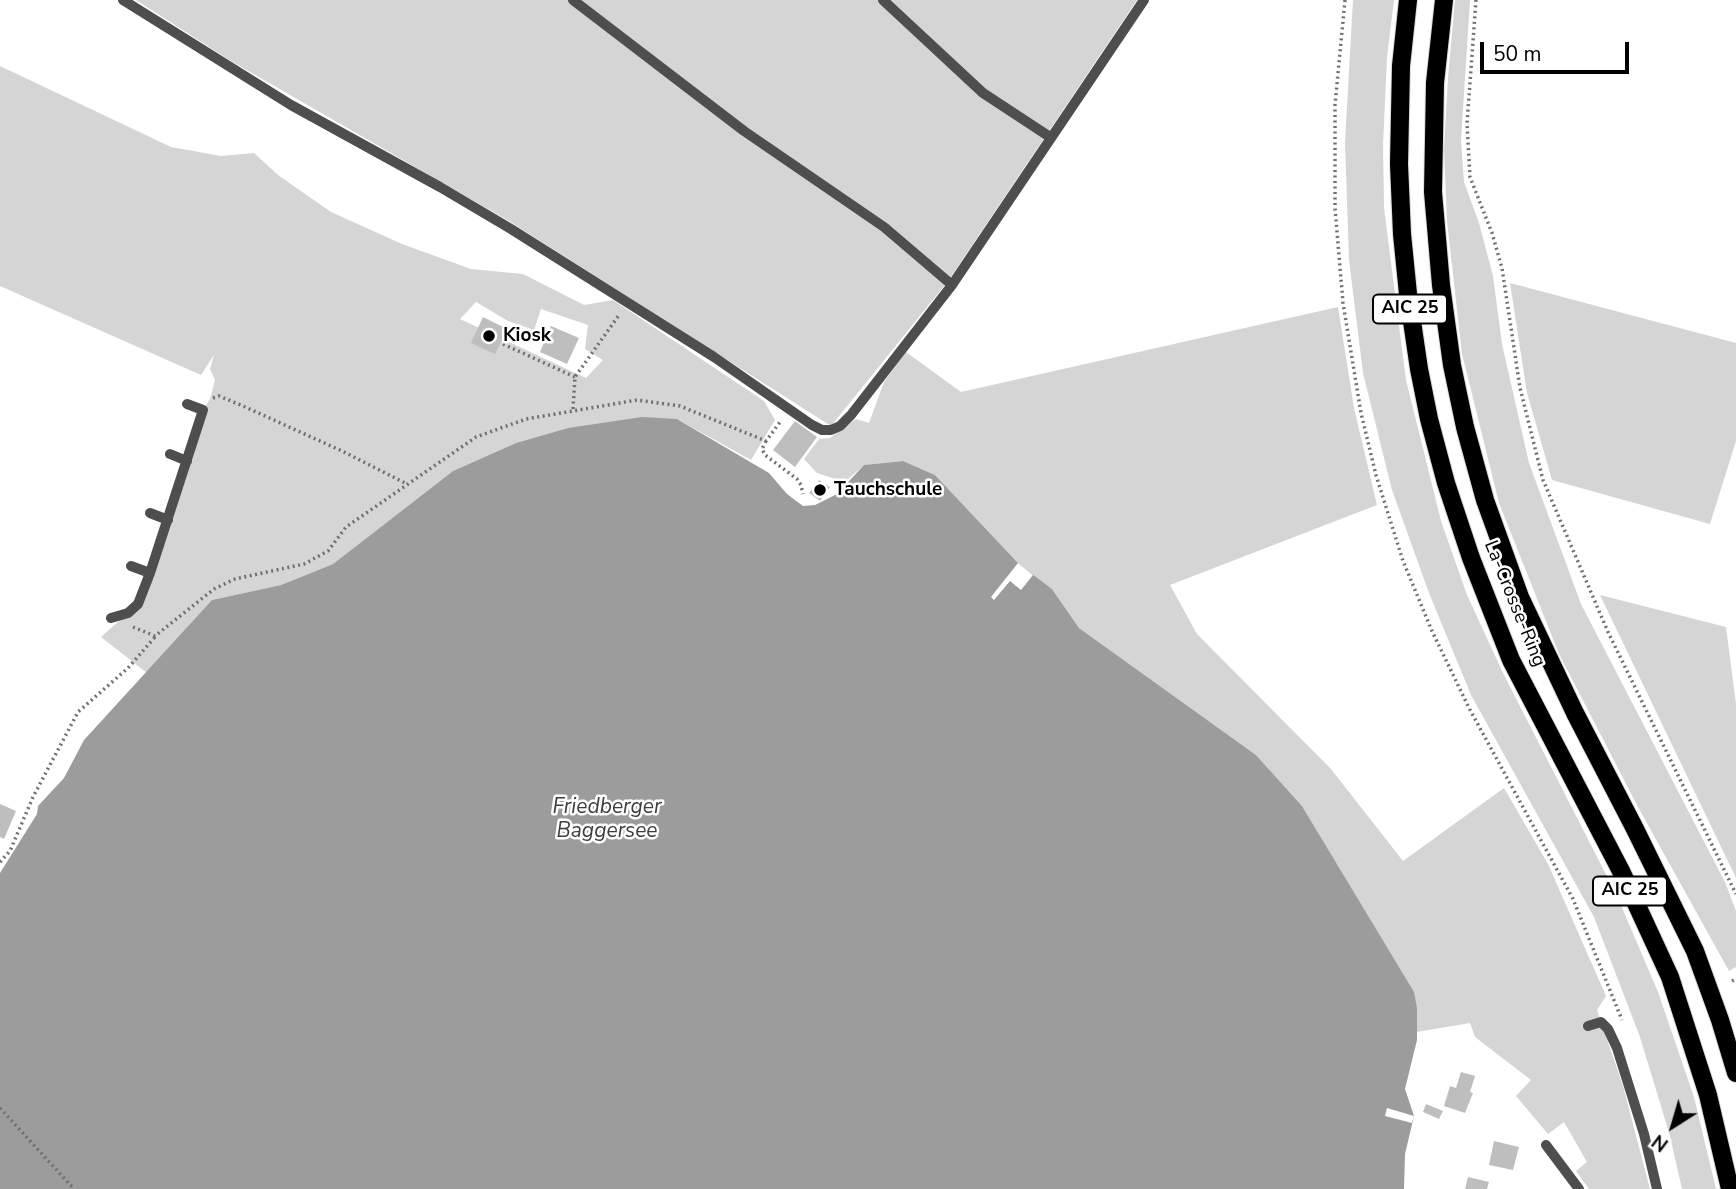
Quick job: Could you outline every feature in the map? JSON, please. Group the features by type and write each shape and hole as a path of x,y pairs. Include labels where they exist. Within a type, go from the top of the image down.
{"main road":[{"name":"La-Crosse-Ring","path":"1408,0 1401,66 1399,164 1402,234 1419,369 1446,483 1471,558 1511,660 1622,873 1670,976 1709,1095 1730,1189"},
{"name":"La-Crosse-Ring","path":"1444,0 1435,83 1433,192 1438,261 1452,365 1465,427 1485,500 1520,597 1575,713 1695,951 1736,1073"}],"lane":[{"path":"123,0 291,105 440,187 628,302 822,430 840,426 851,415 952,285 1144,0"},
{"path":"573,0 744,131 884,227 952,285"},
{"path":"883,0 983,93 1050,138"},
{"path":"111,618 128,613 138,604 150,573 203,410 187,404"},
{"path":"170,454 187,461"},
{"path":"150,513 168,520"},
{"path":"131,566 150,573"},
{"path":"1588,1026 1601,1022 1608,1029 1617,1048 1644,1135 1657,1189"},
{"path":"1546,1145 1579,1189"}],"path":[{"path":"1345,0 1335,105 1335,208 1343,303 1361,413 1376,475 1403,561 1432,631 1469,708 1573,899 1624,1026"},
{"path":"1476,0 1468,124 1470,177 1502,268 1520,388 1544,480 1608,632 1736,894"},
{"path":"572,410 575,377 628,302"},
{"path":"503,344 575,377"},
{"path":"203,410 210,399 219,396 342,451 407,484"},
{"path":"0,862 10,851 33,797 78,712 128,668 155,636 214,589 235,579 304,564 328,551 346,527 476,437 526,419 637,400 680,406 766,441"},
{"path":"777,425 762,449 765,455 797,479 803,494"},
{"path":"111,618 155,636"},
{"path":"0,1108 74,1189"}],"shaded area":[{"path":"136,0 1137,0 948,281 831,426 509,221 231,61"},
{"path":"1353,0 1394,0 1387,57 1383,145 1384,208 1406,380 1441,521 1467,595 1503,673 1617,896 1658,992 1694,1097 1716,1189 1682,1189 1670,1136 1640,1037 1594,917 1471,695 1429,593 1392,490 1363,373 1349,260 1345,142"},
{"path":"1455,0 1470,0 1461,140 1464,182 1479,223 1493,276 1502,344 1529,463 1581,604 1725,882 1736,911 1736,967 1729,971 1638,807 1559,654 1499,503 1462,354 1447,221 1444,149"},
{"path":"0,66 171,147 221,156 254,153 278,175 331,212 402,244 471,269 523,274 584,305 613,300 764,401 775,420 751,460 677,419 568,428 516,443 453,471 333,564 281,585 212,600 147,673 101,637 138,604 203,410 210,399 215,380 210,369 214,355 201,375 0,286","holes":["476,302 508,321 534,330 541,309 588,325 585,349 603,360 586,378 460,319"]},
{"path":"1510,283 1736,343 1736,441 1710,524 1552,480 1527,393"},
{"path":"1338,307 1354,408 1377,505 1170,585 1197,634 1331,769 1403,861 1504,788 1548,864 1606,996 1597,1010 1623,1086 1650,1189 1589,1189 1576,1171 1587,1162 1564,1122 1548,1134 1516,1096 1531,1080 1475,1037 1470,1023 1417,1032 1417,1008 1404,976 1302,806 1256,755 1079,628 1052,589 1018,563 935,475 903,461 864,465 845,482 817,473 804,459 819,439 830,438 856,419 869,423 884,382 906,352 961,392"},
{"path":"1600,595 1726,627 1736,704 1736,878"}],"water":[{"name":"Friedberger Baggersee","path":"642,417 677,419 769,473 787,494 803,506 815,505 837,494 864,465 903,461 935,475 1018,563 1052,589 1079,628 1256,755 1302,806 1414,992 1417,1040 1405,1089 1414,1116 1405,1154 1404,1189 0,1189 0,873 37,814 38,806 64,778 84,740 212,600 281,585 333,564 453,471 516,443 568,428"}],"pier":[{"path":"1018,563 1033,575 1021,590 1010,581 994,600 991,597"},
{"path":"1387,1108 1414,1116 1412,1123 1385,1116"}],"building":[{"name":"Kiosk","path":"483,317 507,329 495,354 471,343"},
{"path":"551,326 579,338 567,364 540,352"},
{"path":"795,421 817,437 795,467 773,450"},
{"name":"Tauchschule","path":"819,480 830,487 820,501 809,493"},
{"path":"0,804 16,811 4,839 0,837"},
{"path":"1461,1072 1475,1076 1470,1092 1473,1093 1465,1113 1444,1106 1450,1086 1456,1088"},
{"path":"1426,1104 1443,1111 1439,1119 1423,1112"},
{"path":"1494,1141 1519,1147 1513,1170 1489,1165"},
{"path":"1468,1177 1489,1182 1487,1189 1465,1189"}],"place":[{"name":"Kiosk","path":"489,336"},
{"name":"Tauchschule","path":"820,490"}]}
